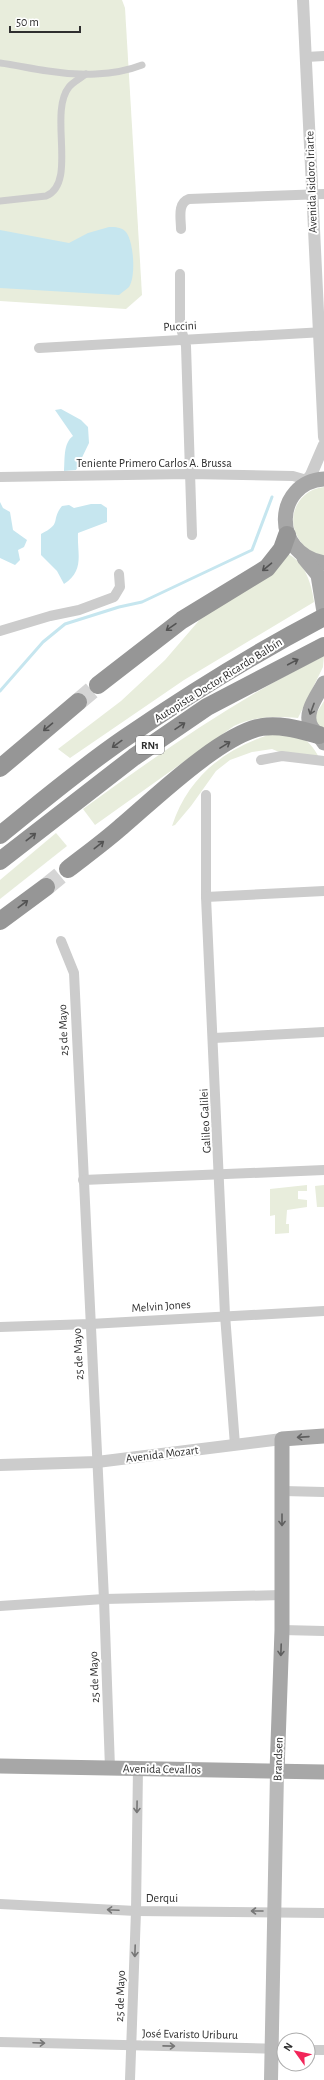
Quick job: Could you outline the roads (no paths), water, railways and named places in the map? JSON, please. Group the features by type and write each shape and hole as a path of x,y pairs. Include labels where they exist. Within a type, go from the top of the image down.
{"highway":[{"path":"98,685 182,620 268,568 282,549 287,535"},
{"name":"Autopista Doctor Ricardo Balbín","path":"0,835 70,779 124,739 194,693 292,633 324,616"},
{"name":"Autopista Doctor Ricardo Balbín","path":"0,861 134,757 201,711 319,648"},
{"path":"0,768 78,702"},
{"path":"68,869 182,775 221,747 243,734 260,727 276,725 323,739"},
{"path":"0,921 46,887"}],"main road":[{"path":"324,480 304,484 292,498 287,510 285,522 287,535 293,545 318,575 324,612"},
{"path":"301,554 313,561 324,563"},
{"path":"323,739 310,724 309,714 324,683"},
{"name":"Avenida Mozart","path":"282,1439 324,1436"},
{"name":"Brandsen","path":"277,2032 273,1912 282,1630 282,1439"},
{"name":"Avenida Cevallos","path":"0,1766 324,1772"},
{"name":"Brandsen","path":"271,2080 276,2054"}],"street":[{"name":"Avenida Isidoro Iriarte","path":"303,0 311,195 321,332 324,437"},
{"path":"306,57 324,56"},
{"path":"0,63 49,71 86,74 122,71 142,66"},
{"path":"0,201 46,196 53,193 58,187 61,174 62,100 69,87 86,74"},
{"path":"181,229 180,207 182,203 188,199 324,194"},
{"path":"180,274 180,326 186,346 192,535"},
{"name":"Puccini","path":"39,348 321,332"},
{"path":"304,484 318,460 324,445"},
{"name":"Teniente Primero Carlos A. Brussa","path":"0,477 189,474 293,476 304,484"},
{"path":"0,631 50,616 78,610 114,597 120,587 119,574"},
{"path":"262,760 282,756 324,761"},
{"name":"Galileo Galilei","path":"206,795 206,897 214,1038 225,1315 235,1445"},
{"path":"206,897 324,891"},
{"name":"25 de Mayo","path":"61,941 74,973 104,1599 110,1768"},
{"path":"214,1038 324,1032"},
{"path":"83,1180 324,1170"},
{"name":"Melvin Jones","path":"0,1327 90,1324 225,1315 324,1311"},
{"name":"Avenida Mozart","path":"0,1465 97,1462 282,1439"},
{"path":"283,1491 324,1492"},
{"path":"0,1606 104,1599 282,1595"},
{"path":"282,1630 324,1631"},
{"name":"25 de Mayo","path":"130,2080 136,1911 138,1768"},
{"name":"Derqui","path":"0,1904 136,1911 324,1913"},
{"name":"José Evaristo Uriburu","path":"0,2042 276,2049"}],"water":[{"path":"109,227 122,229 126,232 131,243 133,276 129,287 119,295 0,288 0,230 69,243 88,233"},
{"path":"61,409 81,420 88,427 89,443 76,470 64,471 66,447 73,436 55,410"},
{"path":"0,502 3,508 10,512 13,530 27,540 24,547 18,550 20,560 15,565 0,558"},
{"path":"91,504 101,504 107,508 107,522 78,533 79,555 77,567 71,579 64,584 57,571 41,555 41,534 52,527 62,506 69,505 74,508"}],"waterway":[{"path":"0,691 43,642 65,624 119,607 142,602 252,550 272,497"}],"tunnel":[{"path":"78,702 98,685"},
{"path":"46,887 68,869"}]}
